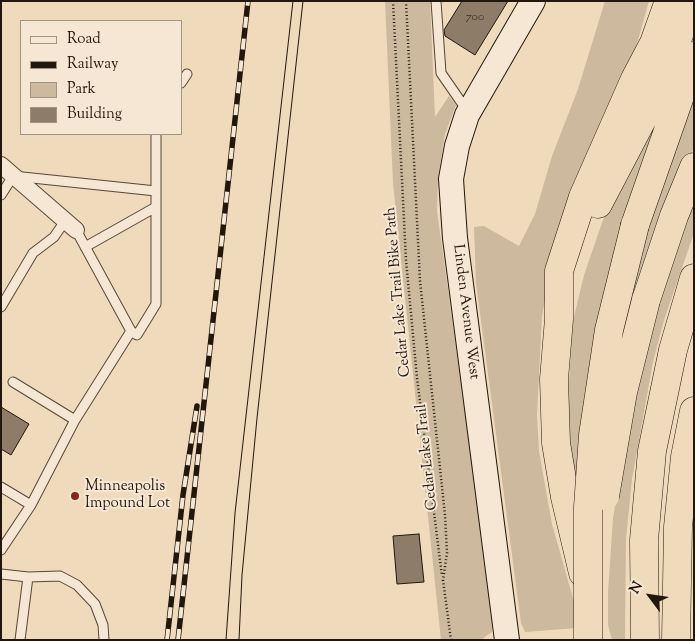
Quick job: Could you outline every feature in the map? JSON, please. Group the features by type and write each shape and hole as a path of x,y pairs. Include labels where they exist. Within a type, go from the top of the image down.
{"highway":[{"path":"635,79 656,1"},
{"path":"598,640 565,497 556,443 554,379 559,319 559,271 582,197 635,79 654,43 669,1"},
{"path":"559,319 582,245 599,201 669,63 691,1"},
{"path":"588,640 588,507 593,435 609,330 635,225 694,56"},
{"path":"598,640 602,521 623,392 646,300 674,216 694,167"},
{"path":"645,640 643,558 648,481 664,384 694,278"},
{"path":"676,640 677,562 683,485 694,412"},
{"path":"681,640 694,580"}],"street":[{"name":"Linden Avenue West","path":"507,640 452,210 452,179 457,146 468,112 533,1"},
{"path":"7,171 70,226"}],"lane":[{"path":"436,1 440,72 468,112"},
{"path":"182,82 187,74"},
{"path":"1,307 33,253 70,226 85,247 131,331 137,335 156,304 156,135"},
{"path":"1,195 7,171 156,191"},
{"path":"85,247 156,207"},
{"path":"1,550 31,505 75,420 131,331"},
{"path":"13,382 75,420"},
{"path":"1,487 31,505"},
{"path":"1,574 28,577 60,576 77,585 95,604 103,625 104,640"},
{"path":"20,640 28,577"}],"path":[{"name":"Cedar Lake Trail Bike Path","path":"393,1 406,260 418,378 443,580"},
{"name":"Cedar Lake Trail","path":"406,1 420,281 446,515 447,553 443,580 451,640"}],"green space":[{"path":"385,1 430,1 435,117 449,96 456,105 445,134 438,178 437,211 483,540 492,626 492,632 481,640 441,640 393,183"},
{"path":"605,1 649,1 633,58 546,295 542,316 537,415 539,451 552,524 576,609 577,628 525,632 521,623 476,283 474,227 484,226 519,246 535,214 552,156 578,89"},
{"path":"694,74 694,147 679,181 598,459 616,331"},
{"path":"666,93 578,504 570,458 567,412 573,321 584,275 603,220"},
{"path":"694,193 694,233 664,320 653,362 632,479 626,539 625,640 612,640 608,625 608,592 613,518 638,368"}],"building":[{"path":"462,1 508,1 475,55 445,36 444,30"},
{"path":"1,407 29,424 11,455 1,449"},
{"path":"419,534 424,582 397,584 393,536"}],"tram line":[{"path":"226,640 235,513 293,1"},
{"path":"239,640 242,575 257,418 303,1"}],"railway":[{"path":"178,640 248,1"},
{"path":"167,640 183,495 197,406"}],"place":[{"name":"Minneapolis Impound Lot","path":"75,496"}]}
